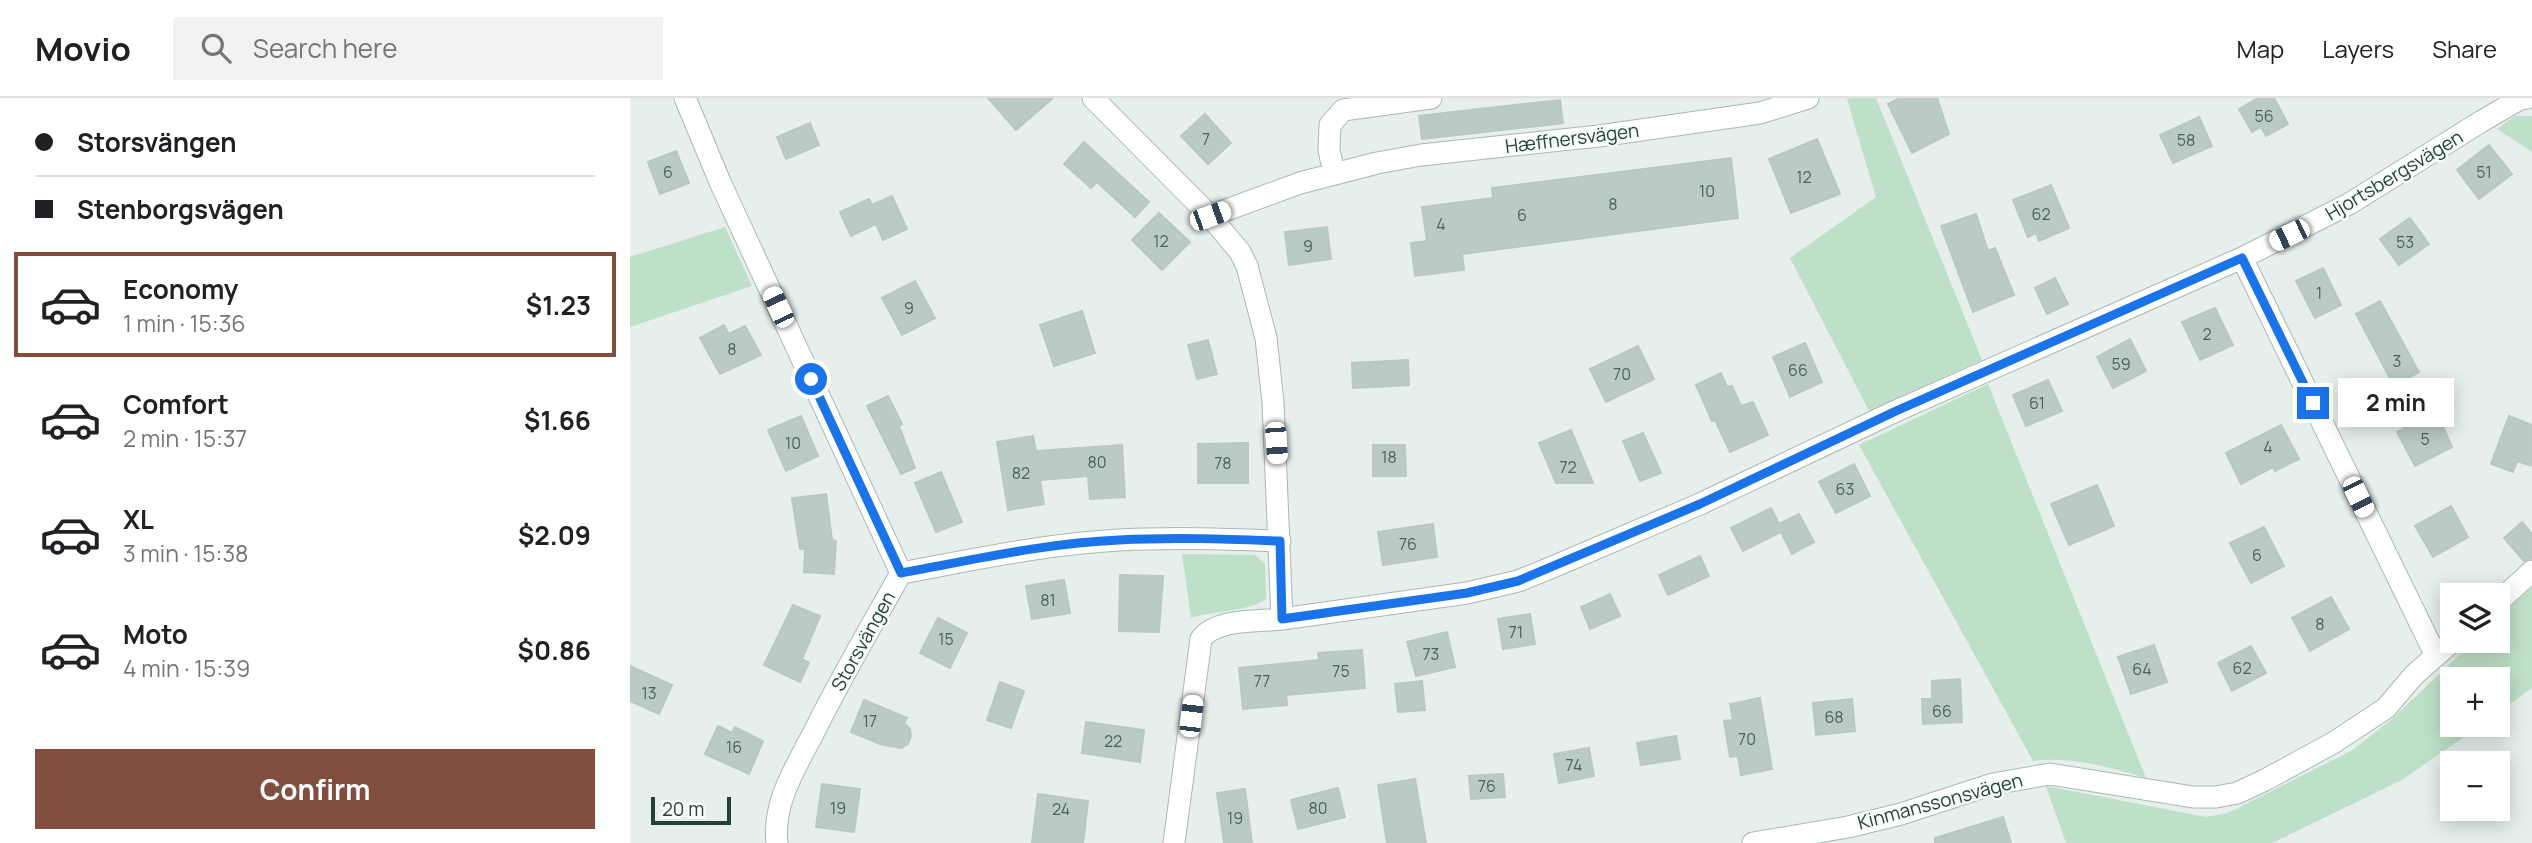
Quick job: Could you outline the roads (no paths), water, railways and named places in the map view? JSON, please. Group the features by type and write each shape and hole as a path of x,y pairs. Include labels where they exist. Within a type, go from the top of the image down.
{"street":[{"name":"Storsvängen","path":"685,98 720,182 901,573 835,689 786,787 776,820 777,843"},
{"path":"1093,98 1210,216 1240,252 1247,267 1266,338 1274,414 1282,619"},
{"path":"1334,173 1329,150 1330,125 1343,110 1431,98"},
{"name":"Hæffnersvägen","path":"1210,216 1334,173 1421,155 1599,136 1760,113 1808,98"},
{"name":"Hjortsbergsvägen","path":"1174,843 1201,639 1208,631 1220,626 1467,593 1518,581 1700,504 1896,411 2242,258 2349,204 2519,99 2527,98"},
{"path":"2242,258 2436,656"},
{"path":"901,573 1054,546 1116,540 1173,538 1280,541"},
{"path":"2510,591 2532,571"},
{"name":"Kinmanssonsvägen","path":"1753,843 1848,827 1901,814 1993,784 2050,774 2181,795 2216,797 2237,793 2294,765 2371,720 2440,652"}]}
